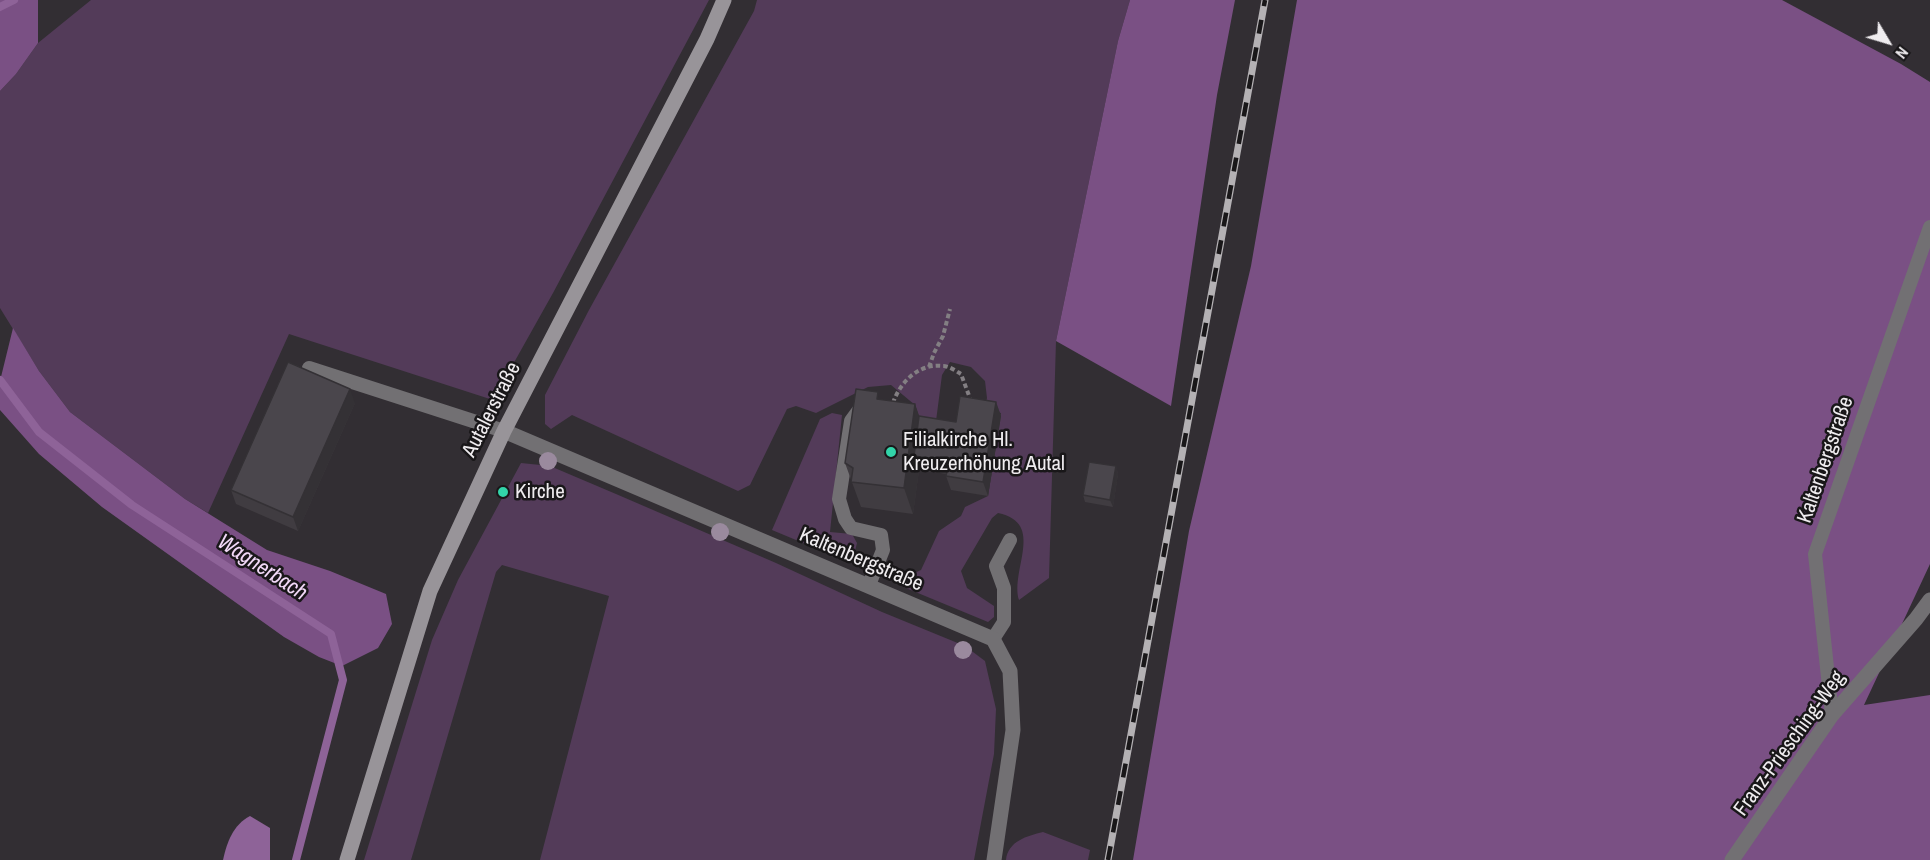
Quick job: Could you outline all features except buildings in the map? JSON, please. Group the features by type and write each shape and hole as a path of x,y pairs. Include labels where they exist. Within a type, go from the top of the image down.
{"main road":[{"name":"Autalerstraße","path":"347,860 430,591 504,431 707,39 724,0"}],"street":[{"name":"Kaltenbergstraße","path":"504,431 993,639"},
{"name":"Franz-Priesching-Weg","path":"1732,860 1832,715 1930,600"},
{"path":"993,639 1010,671 1013,730 994,860"}],"lane":[{"name":"Kaltenbergstraße","path":"1832,715 1815,554 1930,227"},
{"path":"309,368 504,431"},
{"path":"869,585 883,550 881,535 851,528 844,519 839,499 850,421 859,407 877,400 893,403"},
{"path":"993,639 1004,622 1004,588 996,566 1010,540"}],"path":[{"path":"929,367 943,336 950,309"},
{"path":"893,403 897,390 921,368 944,366 961,374 971,401"}],"shaded area":[{"path":"0,0 38,0 38,43 16,74 0,91"},
{"path":"91,0 709,0 553,293 493,400 289,334 208,513 185,499 70,412 39,371 0,308 0,91 16,74 38,43"},
{"path":"757,0 1130,0 1118,41 1056,341 1049,578 1019,600 1017,588 1023,537 1020,527 1012,518 998,513 992,518 961,571 967,588 994,606 994,617 988,622 901,586 905,577 921,570 939,531 961,516 965,507 988,496 1001,413 984,410 987,398 985,381 971,367 950,362 942,375 936,421 920,420 915,405 891,385 868,387 816,413 796,406 787,409 750,485 738,491 572,415 551,429 545,424 545,395 589,310 754,11"},
{"path":"1130,0 1235,0 1217,95 1171,406 1056,341 1118,41"},
{"path":"1297,0 1782,0 1930,82 1930,564 1864,705 1930,695 1930,860 1133,860 1189,531 1251,266"},
{"path":"13,328 39,371 70,412 185,499 267,550 330,571 386,594 392,624 378,648 342,666 319,657 284,637 102,507 39,454 0,410 0,381"},
{"path":"832,413 842,415 830,532 852,534 857,543 853,559 844,560 772,530 820,419"},
{"path":"521,463 550,466 616,494 776,563 882,612 965,646 985,661 996,709 994,754 974,860 540,860 609,596 502,565 496,572 411,860 364,860 432,640 458,580"},
{"path":"250,816 270,828 270,860 223,860 232,835 239,824"},
{"path":"1043,832 1090,850 1088,860 1006,860 1010,848 1019,840"}],"waterway":[{"path":"0,7 14,0"},
{"name":"Wagnerbach","path":"0,380 39,432 132,505 331,634 343,680 296,860"}],"railway":[{"path":"1108,860 1265,0"}],"place":[{"name":"Filialkirche Hl. Kreuzerhöhung Autal","path":"891,452"},
{"name":"Kirche","path":"503,492"}]}
